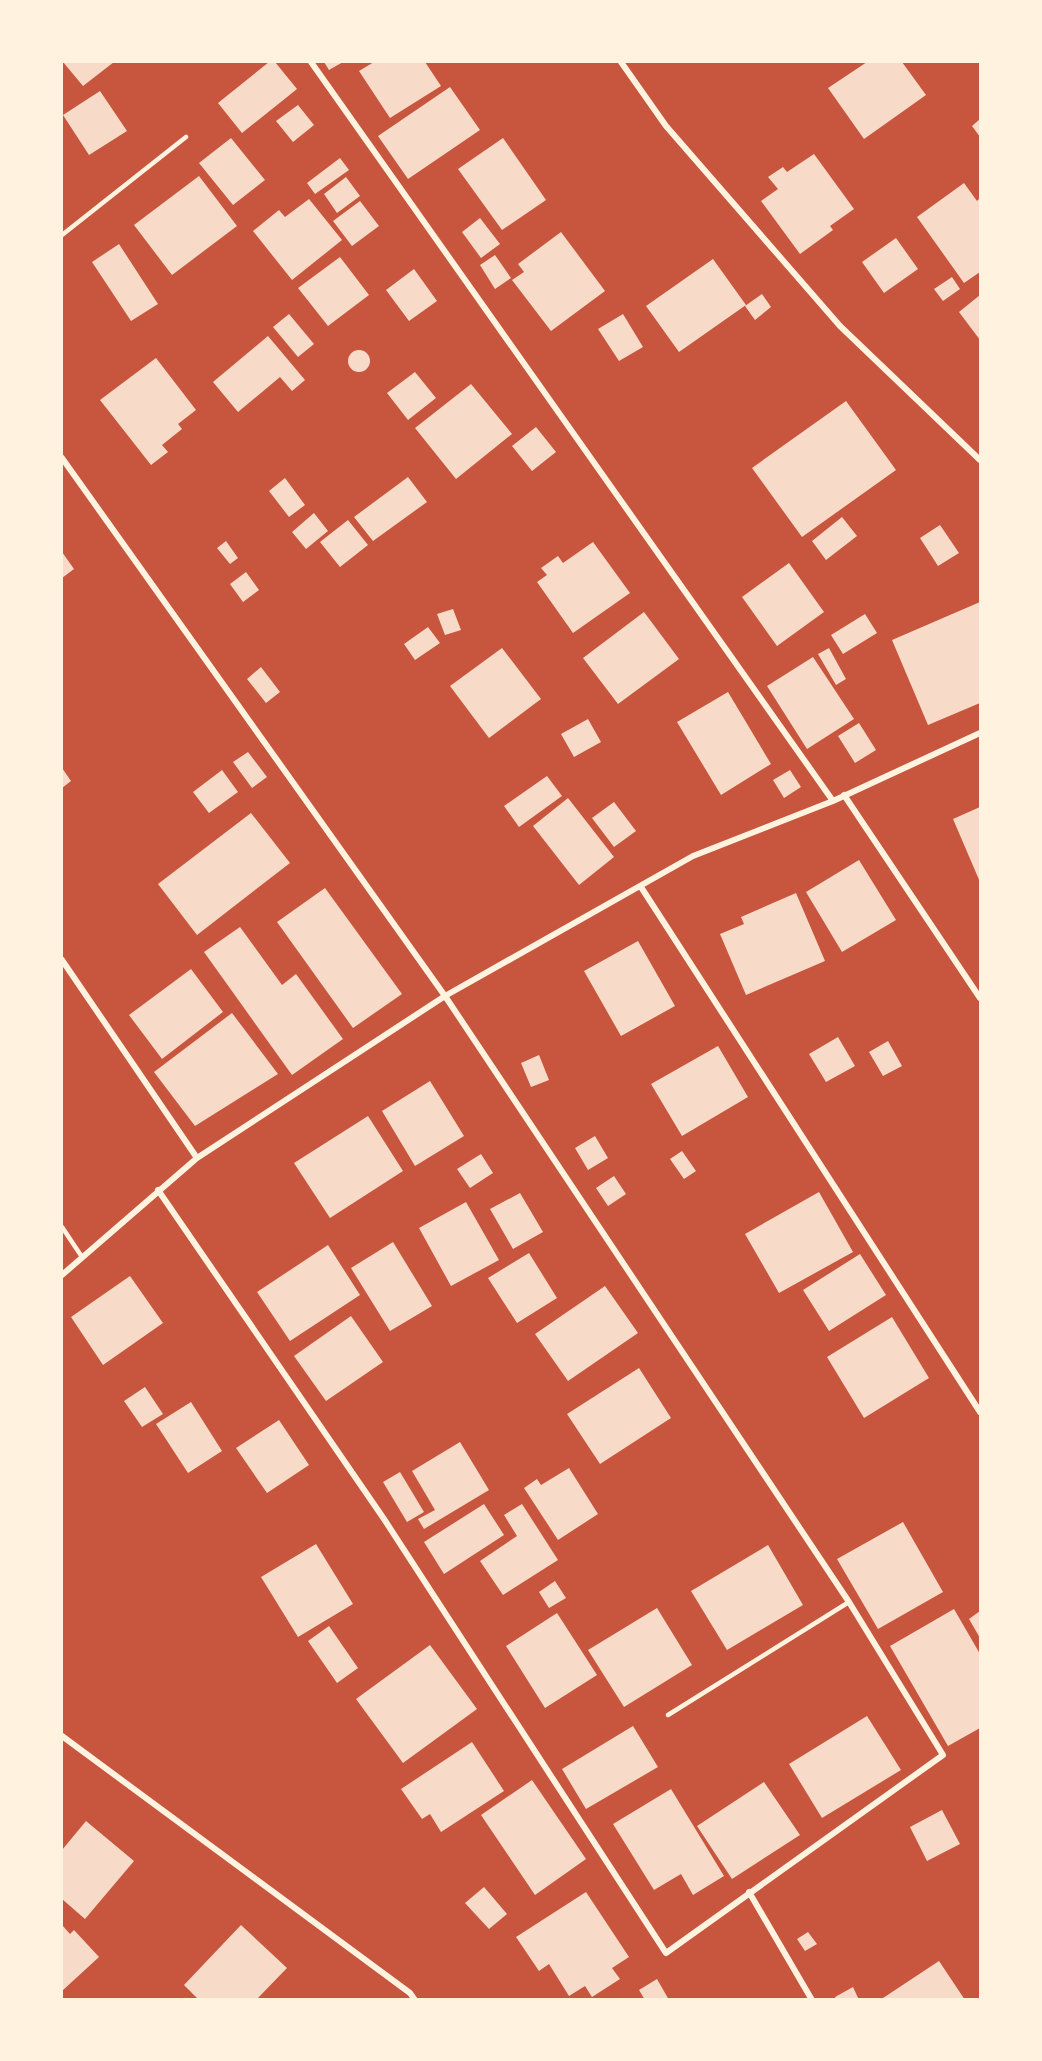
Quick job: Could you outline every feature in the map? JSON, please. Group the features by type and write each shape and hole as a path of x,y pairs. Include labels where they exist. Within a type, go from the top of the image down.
{"street":[{"path":"311,62 833,801"},
{"path":"621,62 666,126 840,326 981,460"},
{"path":"62,458 445,996 849,1602 943,1755 666,1953 384,1519 158,1190"},
{"path":"62,1275 197,1158 445,996 693,856 833,801 981,733"},
{"path":"844,795 981,998"},
{"path":"641,887 981,1412"},
{"path":"62,960 197,1158"},
{"path":"62,1736 410,1993 415,2000"},
{"path":"749,1892 812,2000"}],"lane":[{"path":"62,235 186,137"},
{"path":"62,1227 82,1257"},
{"path":"668,1715 849,1602"}],"building":[{"path":"63,62 114,62 83,86"},
{"path":"269,62 275,62 297,89 242,133 218,103"},
{"path":"324,62 343,62 329,70"},
{"path":"374,62 425,62 441,86 390,118 359,71"},
{"path":"867,62 902,62 926,95 864,139 828,88"},
{"path":"450,87 480,130 408,179 378,136"},
{"path":"100,91 127,131 89,155 63,115"},
{"path":"298,105 314,125 293,142 276,121"},
{"path":"980,119 980,137 972,126"},
{"path":"231,138 265,180 233,205 199,163"},
{"path":"503,138 546,200 502,230 458,169"},
{"path":"814,154 854,209 830,226 833,230 800,254 761,201 778,189 768,177 783,167 787,172"},
{"path":"340,158 349,170 315,194 307,183"},
{"path":"199,176 237,226 172,275 134,225"},
{"path":"346,177 360,196 337,213 324,194"},
{"path":"964,183 977,201 980,198 980,272 964,283 917,217"},
{"path":"309,199 342,240 292,280 253,231 279,210 285,217"},
{"path":"360,201 379,226 352,246 333,221"},
{"path":"480,218 500,244 481,258 462,232"},
{"path":"561,232 605,291 551,331 512,280 524,272 518,264"},
{"path":"896,238 918,269 884,293 862,262"},
{"path":"119,244 158,304 131,321 92,262"},
{"path":"495,255 511,278 495,289 480,265"},
{"path":"340,257 369,295 328,326 298,288"},
{"path":"713,259 746,305 679,352 646,306"},
{"path":"414,269 437,301 409,321 386,290"},
{"path":"952,277 960,289 943,301 934,289"},
{"path":"762,294 771,307 755,320 745,306"},
{"path":"980,295 980,340 959,312"},
{"path":"289,314 314,344 298,357 273,327"},
{"path":"623,314 643,347 619,361 598,329"},
{"path":"268,336 305,380 292,391 280,377 238,412 213,382"},
{"path":"359,350 367,353 370,361 367,369 359,372 351,369 348,361 351,353"},
{"path":"156,358 196,410 178,424 182,429 162,445 168,452 151,465 100,400"},
{"path":"415,372 436,398 408,420 387,393"},
{"path":"471,384 512,434 456,479 415,428"},
{"path":"846,401 896,470 802,537 752,468"},
{"path":"536,427 556,452 532,471 512,446"},
{"path":"408,477 427,502 373,541 354,517"},
{"path":"285,478 305,505 289,517 269,491"},
{"path":"314,513 328,531 306,549 292,532"},
{"path":"842,517 857,536 826,560 812,541"},
{"path":"348,520 368,545 340,567 320,542"},
{"path":"940,525 959,553 938,566 920,538"},
{"path":"226,541 238,558 230,564 217,548"},
{"path":"593,542 630,593 573,633 537,582 547,575 541,568 558,556 563,563"},
{"path":"62,552 74,569 62,578"},
{"path":"789,563 824,612 777,646 742,597"},
{"path":"246,572 259,590 243,602 230,584"},
{"path":"980,602 980,703 928,725 892,640"},
{"path":"453,609 461,630 445,635 437,614"},
{"path":"644,612 679,659 618,704 583,658"},
{"path":"865,614 877,633 843,654 831,635"},
{"path":"428,627 440,643 415,660 404,644"},
{"path":"502,648 541,699 489,738 450,686"},
{"path":"829,648 846,679 836,685 818,654"},
{"path":"813,657 854,719 807,749 767,686"},
{"path":"261,667 280,692 266,703 247,679"},
{"path":"728,692 771,764 721,795 677,722"},
{"path":"588,719 601,742 574,757 561,734"},
{"path":"859,723 876,750 855,763 838,736"},
{"path":"248,752 267,777 252,788 233,762"},
{"path":"62,768 71,781 62,788"},
{"path":"222,770 238,792 209,813 193,792"},
{"path":"790,770 801,787 784,798 773,780"},
{"path":"547,776 562,796 519,827 504,806"},
{"path":"568,798 614,857 579,885 533,826"},
{"path":"614,802 636,831 614,847 592,818"},
{"path":"980,807 980,882 953,819"},
{"path":"251,813 290,863 197,935 158,884"},
{"path":"859,860 896,920 842,952 806,892"},
{"path":"325,888 402,994 353,1028 277,922"},
{"path":"796,893 825,961 746,995 720,934 744,924 741,917"},
{"path":"240,927 282,985 296,974 343,1039 292,1075 204,952"},
{"path":"638,941 675,1006 621,1036 584,971"},
{"path":"191,969 223,1012 162,1059 129,1015"},
{"path":"232,1013 278,1074 195,1126 154,1072"},
{"path":"838,1037 855,1066 826,1082 809,1054"},
{"path":"888,1041 902,1066 883,1076 869,1052"},
{"path":"718,1046 748,1097 682,1136 651,1084"},
{"path":"539,1055 549,1080 531,1087 521,1063"},
{"path":"430,1081 464,1136 415,1166 382,1111"},
{"path":"368,1116 403,1171 330,1218 294,1163"},
{"path":"595,1136 608,1158 588,1170 575,1148"},
{"path":"682,1151 696,1171 684,1179 670,1159"},
{"path":"481,1154 493,1173 470,1188 457,1169"},
{"path":"614,1176 626,1194 608,1206 596,1188"},
{"path":"819,1192 853,1252 779,1293 745,1234"},
{"path":"520,1193 543,1232 513,1249 490,1209"},
{"path":"466,1202 499,1260 451,1286 419,1228"},
{"path":"393,1242 432,1306 390,1331 351,1268"},
{"path":"328,1245 360,1295 290,1341 257,1292"},
{"path":"529,1253 557,1298 517,1323 488,1278"},
{"path":"860,1254 886,1295 829,1331 803,1290"},
{"path":"130,1276 163,1323 103,1365 71,1317"},
{"path":"605,1286 638,1333 568,1381 535,1334"},
{"path":"351,1316 383,1362 326,1401 294,1356"},
{"path":"892,1317 929,1378 864,1418 827,1357"},
{"path":"639,1368 671,1418 600,1464 567,1414"},
{"path":"145,1387 163,1414 142,1427 124,1401"},
{"path":"191,1402 222,1451 188,1473 156,1424"},
{"path":"279,1420 309,1465 267,1493 236,1448"},
{"path":"460,1442 489,1490 424,1529 418,1519 435,1510 412,1471"},
{"path":"569,1468 598,1514 558,1540 524,1488 537,1479 541,1485"},
{"path":"400,1472 424,1512 407,1522 383,1482"},
{"path":"484,1504 504,1535 444,1574 424,1542"},
{"path":"522,1504 558,1560 503,1595 480,1561 517,1536 504,1515"},
{"path":"903,1522 943,1592 878,1629 837,1559"},
{"path":"316,1544 353,1604 298,1637 261,1577"},
{"path":"768,1545 803,1605 727,1650 691,1591"},
{"path":"555,1581 566,1598 549,1608 539,1592"},
{"path":"657,1608 692,1665 624,1707 588,1650"},
{"path":"954,1609 980,1654 980,1728 948,1746 890,1646"},
{"path":"980,1611 980,1638 969,1619"},
{"path":"557,1613 597,1675 545,1708 506,1646"},
{"path":"329,1626 358,1668 337,1683 308,1641"},
{"path":"430,1645 477,1709 403,1763 356,1699"},
{"path":"867,1716 901,1770 822,1818 789,1764"},
{"path":"633,1726 658,1767 586,1809 562,1769"},
{"path":"472,1742 504,1791 441,1832 430,1814 422,1819 401,1789"},
{"path":"532,1780 586,1859 535,1895 481,1815"},
{"path":"764,1782 800,1835 732,1879 697,1826"},
{"path":"671,1789 724,1876 693,1895 681,1874 654,1890 613,1824"},
{"path":"942,1810 960,1844 927,1861 910,1827"},
{"path":"86,1821 134,1861 85,1919 62,1899 62,1850"},
{"path":"484,1887 507,1914 489,1929 465,1903"},
{"path":"586,1892 629,1957 612,1968 620,1979 592,1997 585,1986 569,1996 549,1964 539,1971 516,1937"},
{"path":"62,1925 70,1934 74,1930 99,1957 62,1991"},
{"path":"241,1925 287,1968 256,2000 199,2000 184,1985"},
{"path":"808,1932 817,1944 805,1951 797,1939"},
{"path":"939,1961 965,2000 880,2000"},
{"path":"657,1979 669,2000 645,2000 639,1990"},
{"path":"853,1987 859,2000 836,2000 835,1997"}]}
